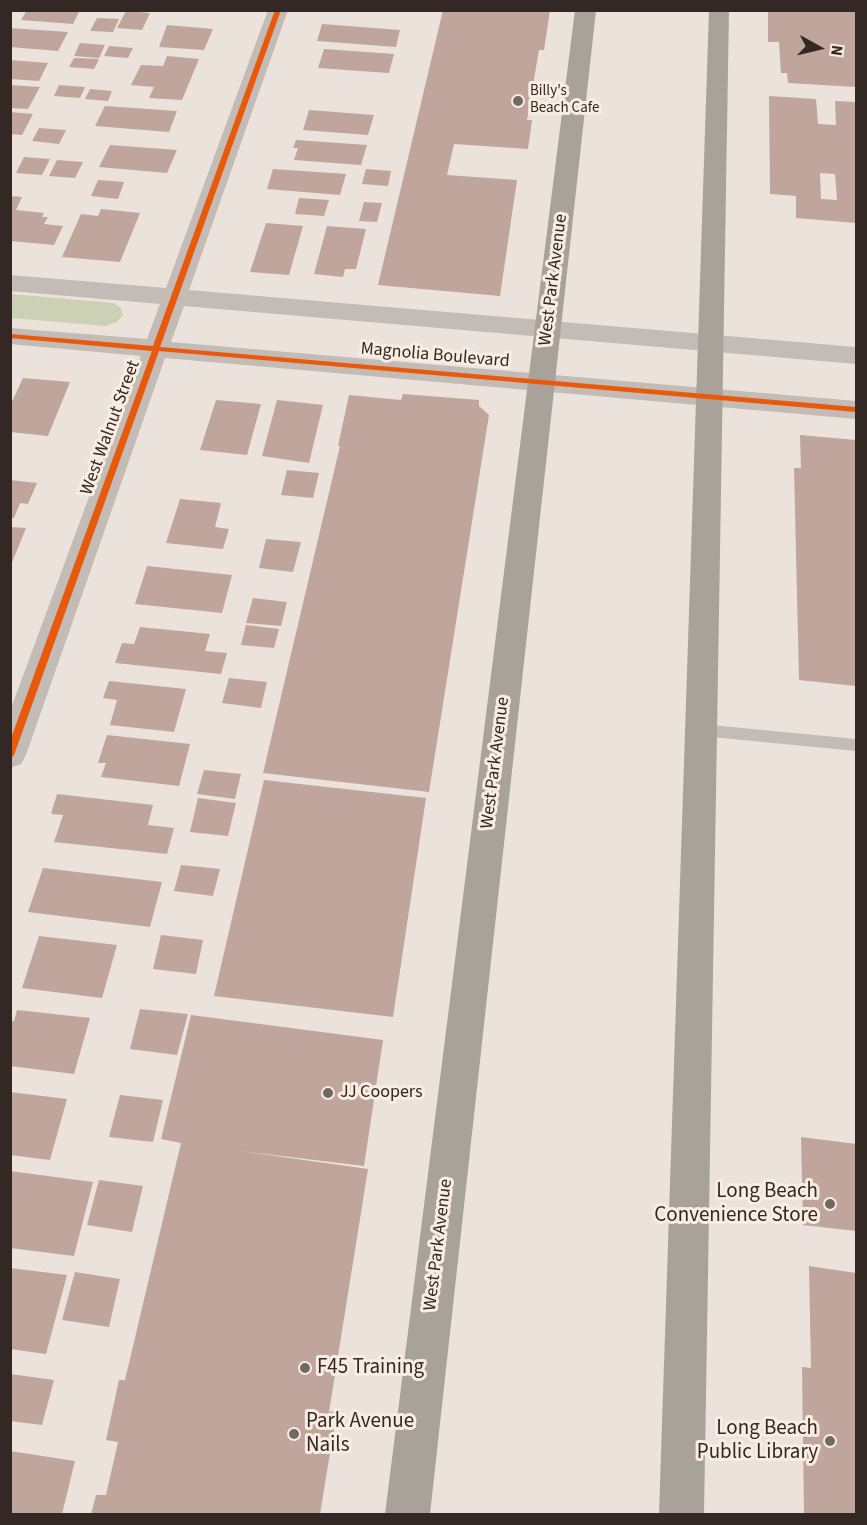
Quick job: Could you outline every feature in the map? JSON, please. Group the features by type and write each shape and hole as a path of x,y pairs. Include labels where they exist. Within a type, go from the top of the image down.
{"highway":[{"name":"West Park Avenue","path":"407,1515 586,10"},
{"path":"681,1515 719,10"}],"street":[{"name":"West Walnut Street","path":"10,755 278,10"},
{"name":"Magnolia Boulevard","path":"10,283 856,356"},
{"name":"Magnolia Boulevard","path":"10,336 856,410"}],"lane":[{"path":"701,730 856,745"}],"green space":[{"path":"11,294 113,303 121,308 123,315 117,322 105,326 11,318"}],"building":[{"path":"27,10 80,10 73,24 21,20"},
{"path":"443,10 550,10 544,50 539,50 527,120 532,120 528,149 454,144 447,175 517,180 500,296 378,285"},
{"path":"855,10 856,87 788,83 787,73 781,73 779,42 768,42 768,11"},
{"path":"126,11 150,13 142,30 117,28"},
{"path":"97,18 119,19 113,32 90,31"},
{"path":"322,24 400,30 396,47 317,41"},
{"path":"167,25 213,29 204,50 159,47"},
{"path":"10,28 68,32 58,51 10,47"},
{"path":"80,43 105,45 99,58 74,56"},
{"path":"109,46 133,48 128,58 104,56"},
{"path":"324,49 394,54 389,73 318,68"},
{"path":"167,56 199,59 182,100 149,98 154,87 131,85 141,65 163,66"},
{"path":"74,58 99,59 94,69 69,67"},
{"path":"10,60 48,63 39,81 10,79"},
{"path":"10,85 40,87 28,109 10,108"},
{"path":"59,85 85,87 80,98 54,96"},
{"path":"90,89 112,91 108,101 85,99"},
{"path":"769,96 816,99 818,124 836,125 835,101 856,102 856,223 796,218 796,196 770,194","holes":["820,173 835,174 837,200 821,199"]},
{"path":"105,106 177,111 169,132 95,126"},
{"path":"309,110 374,115 368,135 303,130"},
{"path":"10,112 33,114 22,135 10,134"},
{"path":"39,128 66,130 59,144 32,141"},
{"path":"296,140 367,145 361,165 294,160 298,148 293,148"},
{"path":"110,145 177,150 167,173 99,167"},
{"path":"24,157 50,159 42,175 16,173"},
{"path":"57,160 83,162 75,178 49,176"},
{"path":"273,169 346,174 340,195 267,189"},
{"path":"366,169 391,171 388,186 362,184"},
{"path":"98,180 124,182 118,199 91,196"},
{"path":"10,196 22,197 16,210 44,213 42,217 48,217 44,224 63,226 54,245 10,241"},
{"path":"299,198 329,200 324,216 295,214"},
{"path":"364,202 382,203 377,222 359,221"},
{"path":"101,209 140,213 120,262 62,257 81,214 98,216"},
{"path":"266,223 303,226 289,275 250,272"},
{"path":"327,226 366,229 356,269 345,269 343,277 314,274"},
{"path":"23,378 70,382 48,436 10,432 10,406"},
{"path":"403,394 479,400 479,406 489,415 429,792 263,773 340,446 338,446 349,395 401,400"},
{"path":"216,400 261,404 247,455 200,450"},
{"path":"277,400 323,405 309,463 262,456"},
{"path":"800,435 856,440 856,686 799,680 794,468 801,468"},
{"path":"287,470 319,473 313,498 281,495"},
{"path":"10,480 37,483 28,504 20,503 14,518 10,518"},
{"path":"180,499 221,503 215,527 229,529 223,549 166,543"},
{"path":"10,527 26,528 11,565 10,565"},
{"path":"266,539 301,542 293,572 259,568"},
{"path":"147,566 232,575 222,613 135,604"},
{"path":"253,598 287,602 281,626 246,623"},
{"path":"246,625 279,629 274,648 241,645"},
{"path":"140,627 210,634 205,651 227,653 221,674 115,663 122,643 134,644"},
{"path":"229,678 267,682 261,708 222,703"},
{"path":"109,681 186,689 174,732 110,725 117,700 103,698"},
{"path":"107,735 190,744 179,786 101,777 106,763 98,763"},
{"path":"204,770 241,774 235,799 197,794"},
{"path":"264,780 426,798 393,1017 214,996"},
{"path":"57,794 153,805 148,825 174,828 167,854 54,842 63,815 51,814"},
{"path":"198,798 236,803 228,836 190,832"},
{"path":"181,865 220,869 213,896 174,891"},
{"path":"43,868 162,882 150,927 28,912"},
{"path":"161,935 203,940 196,974 153,969"},
{"path":"39,936 117,945 102,998 22,988"},
{"path":"140,1009 188,1014 177,1055 130,1049"},
{"path":"17,1010 90,1018 74,1074 10,1066 10,1021 14,1021"},
{"path":"191,1015 383,1040 364,1166 240,1151 368,1169 329,1412 337,1411 320,1514 91,1514 96,1495 106,1495 118,1442 106,1440 119,1380 125,1380 181,1143 161,1139"},
{"path":"10,1092 67,1099 50,1160 10,1155"},
{"path":"120,1095 163,1100 153,1142 109,1137"},
{"path":"801,1137 856,1144 856,1231 803,1225"},
{"path":"10,1171 93,1182 74,1256 10,1248"},
{"path":"99,1180 143,1186 132,1232 87,1225"},
{"name":"Long Beach Public Library","path":"809,1266 856,1273 856,1514 804,1514 802,1367 811,1368"},
{"path":"10,1268 67,1275 46,1354 10,1349"},
{"path":"75,1272 120,1279 109,1327 62,1320"},
{"path":"10,1374 54,1380 42,1425 10,1421"},
{"path":"10,1451 75,1461 62,1514 10,1514"}],"cycle path":[{"path":"10,755 278,10"},
{"path":"10,336 856,410"}],"place":[{"name":"Billy's Beach Cafe","path":"518,101"},
{"name":"JJ Coopers","path":"328,1093"},
{"name":"Long Beach Convenience Store","path":"830,1204"},
{"name":"F45 Training","path":"305,1368"},
{"name":"Park Avenue Nails","path":"294,1434"},
{"name":"Long Beach Public Library","path":"830,1441"}]}
